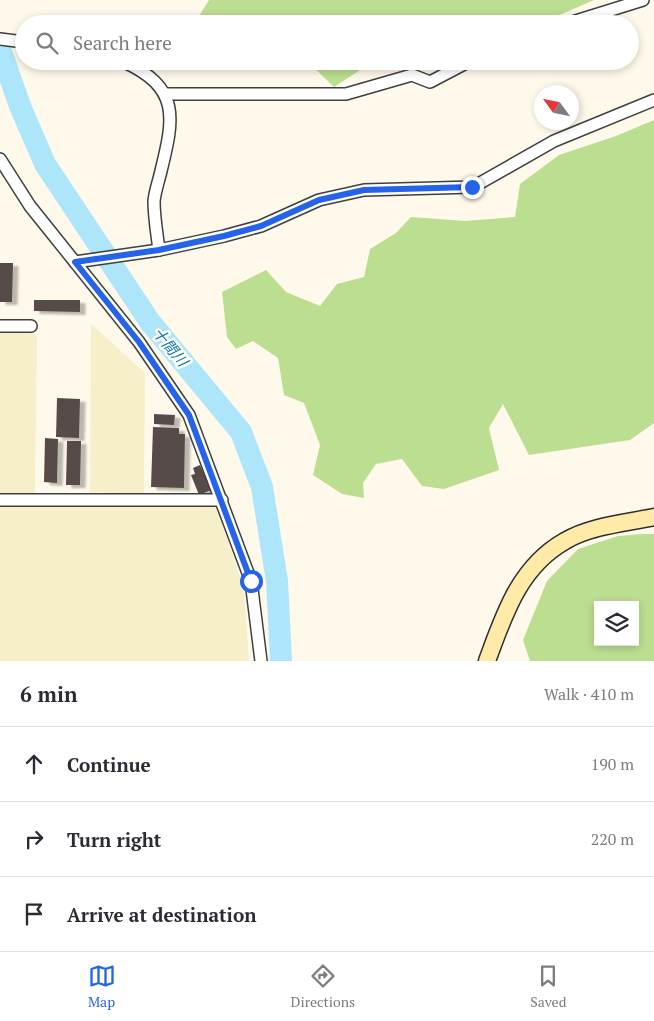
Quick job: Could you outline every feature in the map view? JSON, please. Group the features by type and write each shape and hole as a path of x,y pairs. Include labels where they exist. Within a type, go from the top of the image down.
{"street":[{"path":"595,15 644,0"},
{"path":"141,70 165,94 171,111 169,136 154,200 159,250"},
{"path":"165,94 346,94 412,75 430,82 453,70"},
{"path":"75,262 159,250 261,226 319,200 364,190 472,187 554,141 654,100"},
{"path":"0,159 30,206 139,342 189,415 251,581 261,661"},
{"path":"0,326 31,326"},
{"path":"0,500 222,500"},
{"path":"486,661 516,590 530,569 545,554 566,540 603,528 654,517"}],"shaded area":[{"path":"91,324 145,373 144,494 90,492"},
{"path":"0,332 32,332 37,336 35,494 0,494"},
{"path":"0,506 216,507 244,589 249,661 0,661"}],"green space":[{"path":"209,0 594,0 560,15 200,15"},
{"path":"316,70 360,70 334,87"},
{"path":"654,120 654,423 630,440 529,455 503,404 489,428 499,470 444,489 422,486 402,459 376,464 363,483 364,498 342,494 313,475 320,445 304,403 284,395 278,358 253,341 236,349 227,337 222,292 266,270 286,292 320,306 337,284 364,277 370,249 396,233 411,217 465,221 515,217 520,184 559,155 616,136"},
{"path":"654,534 654,661 530,661 523,640 547,581 578,549 618,536"}],"building":[{"path":"0,263 13,263 12,302 0,302"},
{"path":"34,300 80,300 80,312 34,311"},
{"path":"57,398 80,399 79,438 56,437"},
{"path":"154,414 175,415 174,425 154,424"},
{"path":"153,427 179,428 179,434 185,434 184,488 151,487"},
{"path":"45,438 58,439 57,483 44,482"},
{"path":"67,441 81,441 80,485 66,485"},
{"path":"200,465 211,490 199,495 191,475 195,474 193,468"}],"waterway":[{"name":"十間川","path":"0,49 20,106 45,164 150,322 241,432 262,487 277,581 281,661"}],"route":[{"path":"251,581 189,415 139,342 75,262 159,250 224,236 261,226 319,200 364,190 472,187"}]}
